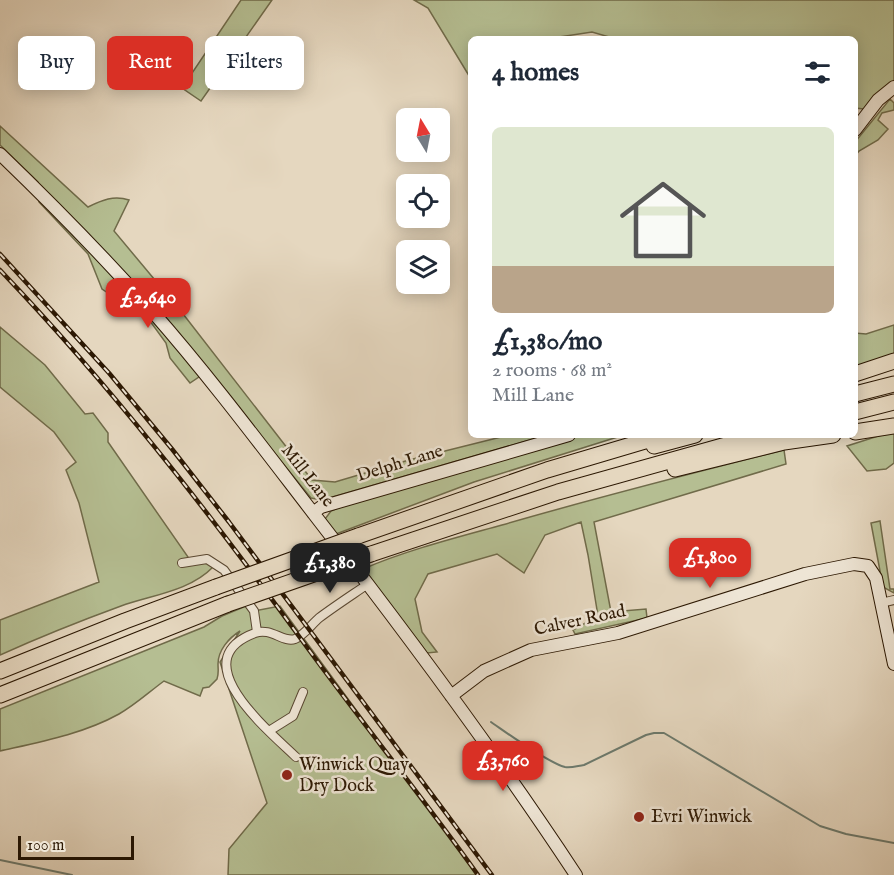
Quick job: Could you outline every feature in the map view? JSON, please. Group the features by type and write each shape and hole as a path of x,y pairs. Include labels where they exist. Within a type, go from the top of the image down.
{"highway":[{"path":"858,374 894,361"},
{"path":"858,393 894,384"},
{"path":"858,411 894,402"},
{"path":"858,432 894,426"},
{"path":"0,671 116,624 358,536 547,470 655,438"},
{"path":"444,507 685,438"},
{"path":"0,695 228,604 371,554 558,492 751,438"},
{"path":"454,526 761,448 816,438"}],"street":[{"path":"858,126 878,100 894,87"},
{"name":"Mill Lane","path":"0,154 66,217 151,310 368,584 518,788 576,875"},
{"name":"Delph Lane","path":"313,513 321,507 419,477 558,438"},
{"path":"182,563 207,559 224,570 254,611 257,632"},
{"name":"Calver Road","path":"451,696 484,671 531,650 618,633 814,572 854,564 868,566 876,578 894,664"},
{"path":"296,757 253,714 238,694 226,669 228,653 242,639 257,632 265,631 291,640 296,638 368,584"},
{"path":"881,603 894,600"},
{"path":"269,731 293,716 303,692"}],"green space":[{"path":"241,0 272,0 247,36 217,36"},
{"path":"414,0 894,0 894,83 864,109 858,108 858,36 606,36 592,32 566,36 468,36 468,74 428,8"},
{"path":"205,54 205,90 209,90 201,101 185,90 193,90 193,72"},
{"path":"890,99 894,103 894,110 882,113 878,120 888,129 878,140 858,152 858,138"},
{"path":"0,126 88,207 108,199 129,200 114,231 180,310 312,480 335,482 409,460 497,438 537,438 322,500 311,498 263,439 202,375 190,383 170,358 166,343 150,321 102,289 88,254 39,202 38,182 0,145"},
{"path":"894,325 894,354 858,367 858,333 866,334"},
{"path":"0,327 45,365 85,414 93,413 108,433 108,442 190,560 201,557 213,567 204,575 182,587 121,606 0,655 0,620 99,582 79,503 66,470 76,462 54,432 0,387"},
{"path":"894,431 894,463 886,469 867,471 847,446"},
{"path":"568,438 614,438 474,482 336,534 325,519 331,511 357,500"},
{"path":"784,450 786,464 594,522 611,612 646,609 647,618 575,634 573,630 598,616 581,522 545,535 524,573 497,554 428,574 415,599 422,632 437,652 427,653 363,569 449,540"},
{"path":"880,521 890,589 894,589 894,593 883,587 871,523"},
{"path":"246,606 254,611 280,606 477,875 228,875 229,849 267,803 220,662 240,631 222,649 218,659 217,679 209,687 203,688 200,696 164,681 131,707 91,727 61,737 0,751 0,709 204,627"}],"waterway":[{"path":"491,722 538,754 567,767 584,765 646,735 664,733 820,826 846,834 894,843"},
{"path":"0,860 72,875"}],"railway":[{"path":"0,254 109,373 172,449 492,875"},
{"path":"0,270 80,358 194,496 478,875"}],"place":[{"name":"Winwick Quay Dry Dock","path":"287,775"},
{"name":"Evri Winwick","path":"639,817"}]}
